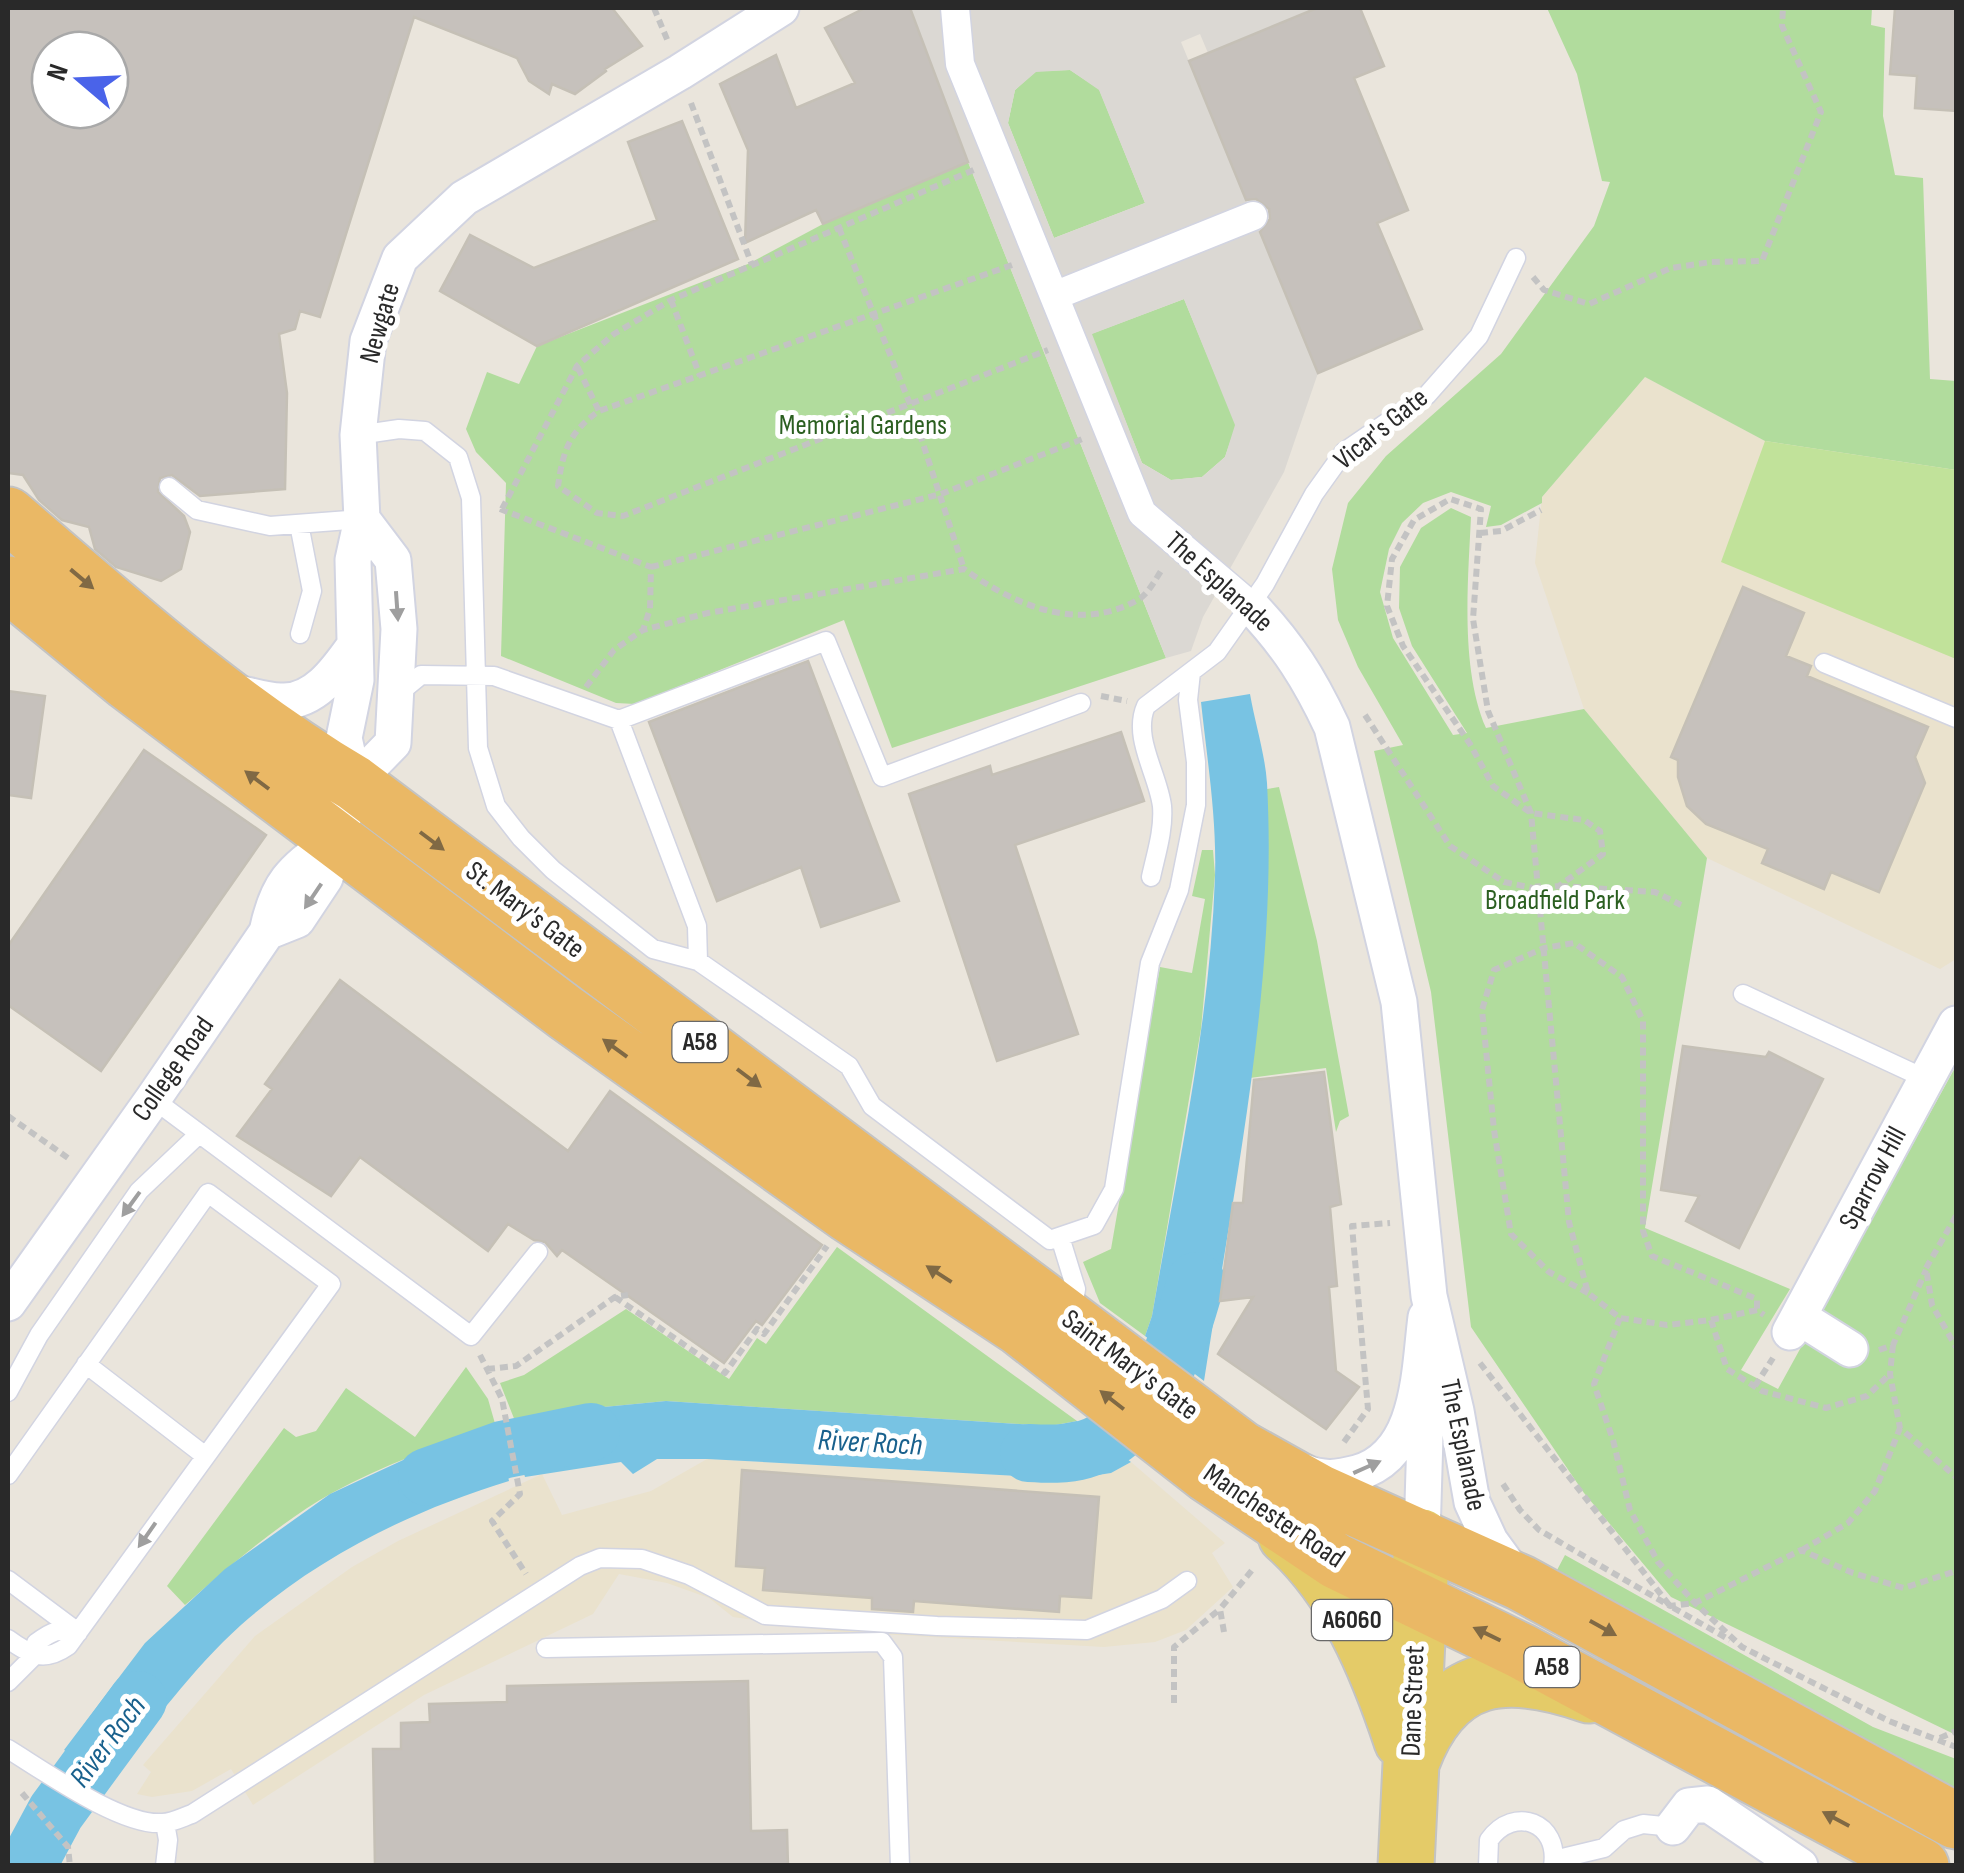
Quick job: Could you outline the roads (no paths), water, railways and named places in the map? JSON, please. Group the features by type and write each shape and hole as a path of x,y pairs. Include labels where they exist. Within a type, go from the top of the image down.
{"highway":[{"name":"St. Mary's Gate","path":"8,516 213,688 298,750 354,783 1052,1303"},
{"name":"St. Mary's Gate","path":"8,584 127,682 335,839 566,1012 850,1215 1052,1303"},
{"name":"Manchester Road","path":"1052,1303 1336,1561 1634,1710 1921,1866"},
{"name":"Manchester Road","path":"1223,1460 1319,1492 1520,1583 1956,1821"}],"main road":[{"name":"A6060","path":"1223,1460 1333,1587 1386,1692 1410,1768"},
{"name":"Dane Street","path":"1406,1866 1422,1537"},
{"path":"1410,1768 1424,1732 1437,1712 1454,1696 1478,1684 1497,1680 1554,1682 1634,1710"}],"street":[{"name":"Newgate","path":"335,839 354,783 344,738 356,680 354,560 362,519 358,436 368,341 400,258 464,198 781,8"},
{"name":"The Esplanade","path":"955,8 960,64 1142,513 1251,606 1285,642 1332,727 1399,1002 1429,1296 1472,1502 1490,1541 1520,1583"},
{"path":"1054,296 1253,216"},
{"path":"354,783 393,743 399,629 394,560 362,519"},
{"path":"213,688 285,702 316,690 336,673 355,645"},
{"name":"College Road","path":"8,1303 267,932 274,902 292,872 335,839"},
{"name":"Sparrow Hill","path":"1850,1350 1795,1325 1956,1024"},
{"name":"The Esplanade","path":"1223,1460 1321,1478 1369,1470 1386,1459 1400,1442 1415,1402 1429,1296"},
{"name":"The Esplanade","path":"1422,1537 1429,1296"},
{"path":"1673,1827 1690,1806 1708,1804 1800,1866"}],"lane":[{"name":"Vicar's Gate","path":"1150,877 1162,826 1162,804 1142,734 1140,718 1146,706 1217,652 1251,606 1328,471 1344,452 1387,426 1427,394 1478,336 1516,258"},
{"path":"358,436 399,428 426,431 458,457 471,498 478,748 496,806 521,838 553,870 652,949 698,961 849,1066 872,1106 1050,1240 1094,1225 1114,1189 1150,963 1179,890 1196,804 1196,762 1188,700 1191,672"},
{"path":"169,487 197,510 270,526 362,519"},
{"path":"299,524 312,591 300,634"},
{"path":"395,696 420,675 494,676 619,720 826,642 882,778 1081,703"},
{"path":"1824,663 1956,718"},
{"path":"619,720 697,926 698,961"},
{"path":"1743,994 1926,1080"},
{"path":"153,1100 471,1336 538,1252"},
{"path":"8,1392 39,1335 140,1192 199,1134"},
{"path":"8,1475 208,1194 330,1284 78,1633 60,1652 33,1657 8,1682"},
{"path":"1052,1303 1060,1236"},
{"path":"86,1364 204,1455"},
{"path":"8,1749 114,1811 140,1822 165,1824 192,1814 580,1566 600,1558 642,1559 690,1575 766,1615 937,1626 1087,1630 1162,1599 1188,1581"},
{"path":"13,1584 78,1633"},
{"path":"8,1639 33,1657"},
{"path":"546,1648 882,1642 893,1657 900,1866"},
{"path":"1488,1866 1489,1840 1496,1831 1516,1821 1539,1826 1548,1834 1554,1863 1604,1848 1624,1830 1643,1824 1673,1827"},
{"path":"165,1824 165,1866"}],"water":[{"path":"1250,694 1267,783 1266,933 1251,1083 1204,1381 1145,1336 1152,1316 1191,1097 1212,932 1214,833 1201,702"},
{"path":"666,1401 1050,1426 1077,1421 1131,1462 1111,1473 1072,1479 707,1459 657,1459 633,1474 621,1462 525,1477 509,1422 562,1411"},
{"path":"496,1427 509,1481 437,1506 368,1538 271,1600 206,1660 111,1776 64,1750 145,1643 225,1569 330,1494 429,1448"},
{"path":"25,1815 61,1852 56,1865 8,1865"}],"waterway":[{"name":"River Roch","path":"1029,1453 1083,1450 1107,1440 1127,1424 1159,1381 1196,1281"},
{"name":"River Roch","path":"427,1477 502,1450 591,1432"},
{"name":"River Roch","path":"27,1866 56,1812 138,1700"}],"park label":[{"name":"Memorial Gardens","path":"863,425"},
{"name":"Broadfield Park","path":"1555,900"}]}
